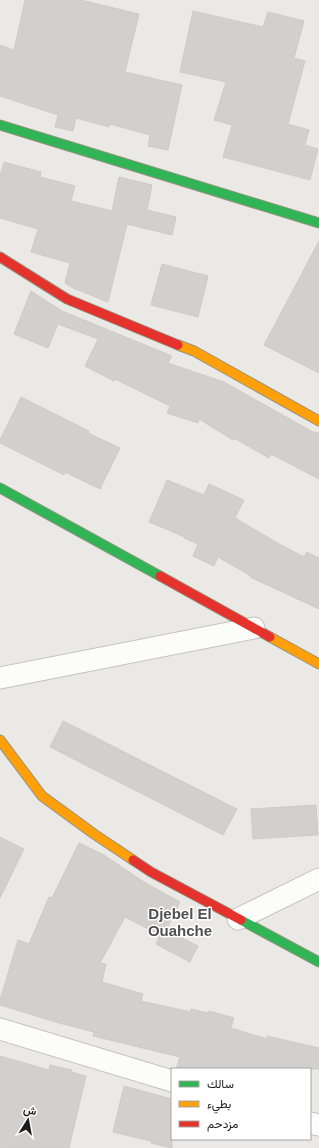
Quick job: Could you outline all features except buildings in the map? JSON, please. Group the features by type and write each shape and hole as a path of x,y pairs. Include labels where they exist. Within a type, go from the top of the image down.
{"street":[{"path":"1,129 319,223"},
{"path":"0,257 67,298 194,351 319,421"},
{"path":"0,488 319,664"},
{"path":"0,678 254,628"},
{"path":"0,740 42,796 94,834 151,872 319,962"},
{"path":"238,919 319,879"},
{"path":"0,1029 171,1081"}],"traffic: fast":[{"path":"0,125 319,223"},
{"path":"0,488 160,576"},
{"path":"241,920 319,962"}],"traffic: slow":[{"path":"178,345 194,351 319,421"},
{"path":"270,637 319,664"},
{"path":"0,740 42,796 133,860"}],"traffic: jam":[{"path":"0,257 67,299 178,345"},
{"path":"160,576 270,637"},
{"path":"133,860 151,872 241,920"}],"district":[{"name":"Djebel El Ouahche","path":"180,922"}]}
